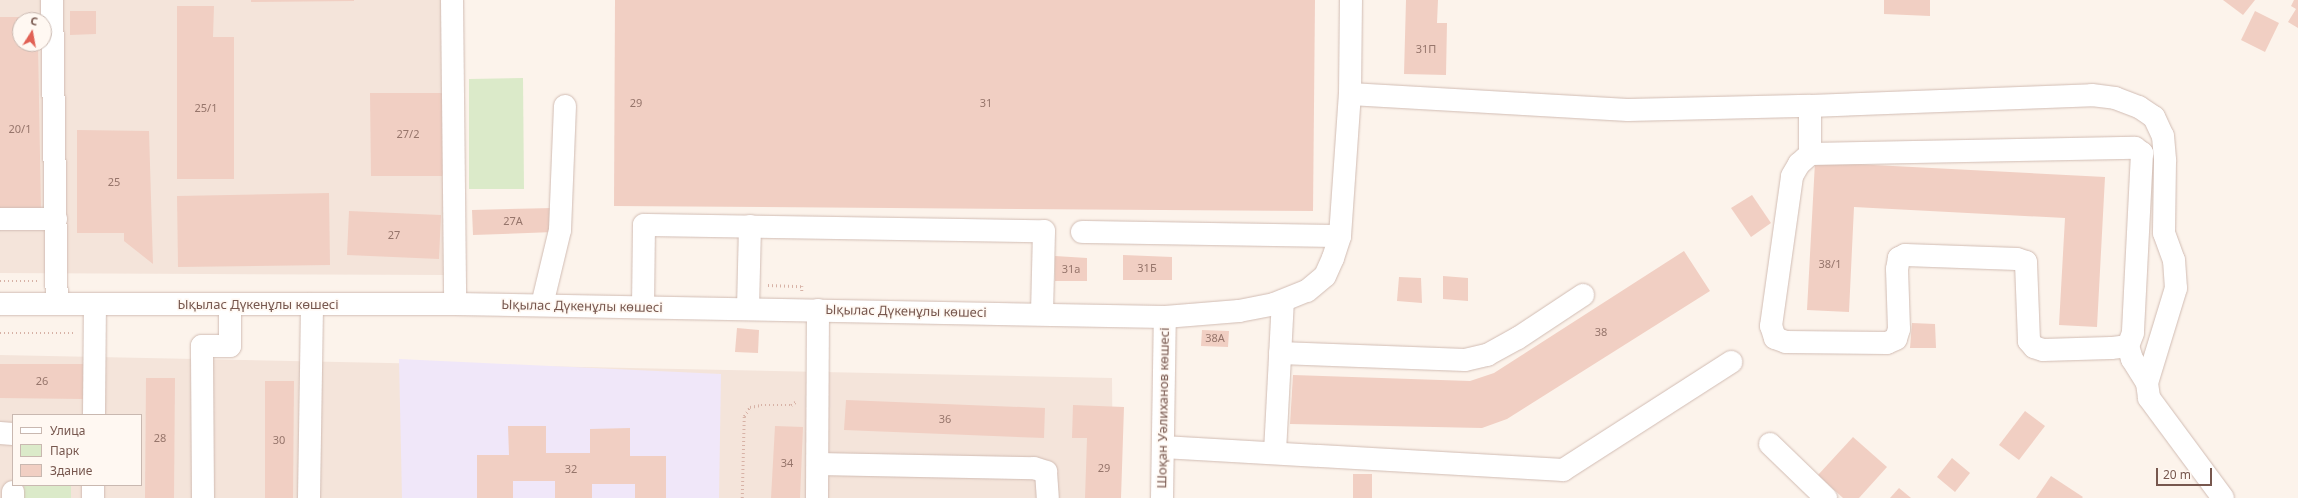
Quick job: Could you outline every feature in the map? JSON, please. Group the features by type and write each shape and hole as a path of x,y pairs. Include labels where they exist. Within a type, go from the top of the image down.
{"street":[{"path":"52,0 58,304"},
{"path":"452,0 456,304"},
{"name":"Ықылас Дүкенұлы көшесі","path":"0,304 456,304 748,308 1165,317 1239,312 1283,301 1307,291 1324,276 1333,258 1340,236 1350,94 1351,0"},
{"path":"1350,94 1628,110 1810,106 2092,95 2115,98 2139,107 2154,117 2163,136 2165,161 2164,232 2174,260 2176,288 2147,383 2149,398 2223,498"},
{"path":"542,305 560,230 565,106"},
{"path":"1810,106 1810,154"},
{"path":"2128,346 2050,350 2034,347 2029,341 2026,262 2017,259 1905,255 1899,258 1897,269 1899,329 1896,339 1887,343 1786,342 1775,338 1771,326 1792,176 1799,164 1810,154 2135,148 2142,153 2133,333 2128,346 2132,360 2147,383"},
{"path":"0,219 56,219"},
{"path":"643,307 644,224 1044,231 1042,314"},
{"path":"748,308 750,226"},
{"path":"1082,232 1340,236"},
{"path":"1280,353 1465,360 1487,355 1518,338 1583,295"},
{"path":"1275,452 1283,301"},
{"path":"94,414 95,304"},
{"path":"203,498 202,346 230,346 230,304"},
{"path":"309,498 312,304"},
{"path":"809,310 818,464 817,498"},
{"name":"Шоқан Уәлиханов көшесі","path":"1162,498 1165,317"},
{"path":"1163,447 1275,452 1563,470 1731,362"},
{"path":"0,433 12,434"},
{"path":"1770,444 1826,498"},
{"path":"818,464 1034,468 1046,472 1048,498"},
{"path":"92,498 93,486"}],"path":[{"path":"0,281 57,281"},
{"path":"749,285 802,286 809,310"},
{"path":"0,333 95,333"},
{"path":"742,498 744,416 750,407 761,405 791,405 799,397"}],"shaded area":[{"path":"0,0 447,0 446,275 0,273"},
{"path":"0,355 1112,378 1113,498 0,498"},
{"path":"399,359 721,374 719,498 402,498"}],"green space":[{"path":"523,78 524,189 469,189 469,79"},
{"path":"24,486 71,486 71,498 23,498"}],"building":[{"path":"251,0 354,0 354,1 251,2"},
{"path":"615,0 1315,0 1313,211 614,206"},
{"path":"1406,0 1438,0 1437,23 1447,23 1446,75 1404,74"},
{"path":"1884,0 1930,0 1930,16 1884,14"},
{"path":"2223,0 2255,0 2243,15"},
{"path":"2294,0 2298,0 2298,28 2288,22 2296,9 2291,6"},
{"path":"177,6 214,6 213,37 234,37 234,179 177,179"},
{"path":"70,11 96,11 96,34 70,35"},
{"path":"2255,11 2279,23 2265,52 2241,40"},
{"path":"0,17 12,17 12,52 38,52 41,214 0,214"},
{"path":"370,93 445,93 445,176 371,176"},
{"path":"77,130 149,131 153,264 124,241 124,233 77,233"},
{"path":"1815,162 2105,177 2097,327 2059,325 2065,218 1854,207 1849,312 1807,310"},
{"path":"329,193 330,265 178,267 177,196"},
{"path":"1752,195 1771,223 1751,237 1731,208"},
{"path":"553,208 554,232 473,235 472,210"},
{"path":"349,211 441,215 439,259 347,255"},
{"path":"1684,251 1710,291 1507,419 1482,428 1290,424 1293,375 1470,381 1494,373"},
{"path":"1123,255 1172,257 1172,280 1123,280"},
{"path":"1055,256 1087,258 1087,281 1055,281"},
{"path":"1443,276 1468,278 1468,301 1443,299"},
{"path":"1399,277 1421,278 1422,303 1397,301"},
{"path":"1912,323 1935,324 1936,348 1910,348"},
{"path":"737,328 759,330 758,353 735,352"},
{"path":"1202,330 1229,331 1228,347 1201,346"},
{"path":"0,364 83,364 83,399 0,398"},
{"path":"146,378 175,378 174,498 145,498"},
{"path":"265,381 294,381 293,498 265,498"},
{"path":"846,400 1045,408 1044,438 844,430"},
{"path":"1073,405 1124,407 1121,498 1085,498 1087,438 1072,438"},
{"path":"2025,411 2045,426 2019,460 1999,445"},
{"path":"508,426 546,426 546,453 590,453 590,429 630,428 630,456 666,456 666,498 635,498 635,484 592,484 592,498 555,498 555,481 513,481 513,498 477,498 477,455 509,455"},
{"path":"775,426 803,427 800,498 771,498"},
{"path":"1853,437 1887,467 1859,498 1843,498 1818,475"},
{"path":"1952,458 1970,473 1955,492 1937,477"},
{"path":"1353,474 1372,474 1372,498 1353,498"},
{"path":"2051,476 2083,497 2036,498"},
{"path":"1899,488 1911,498 1890,498"}]}
